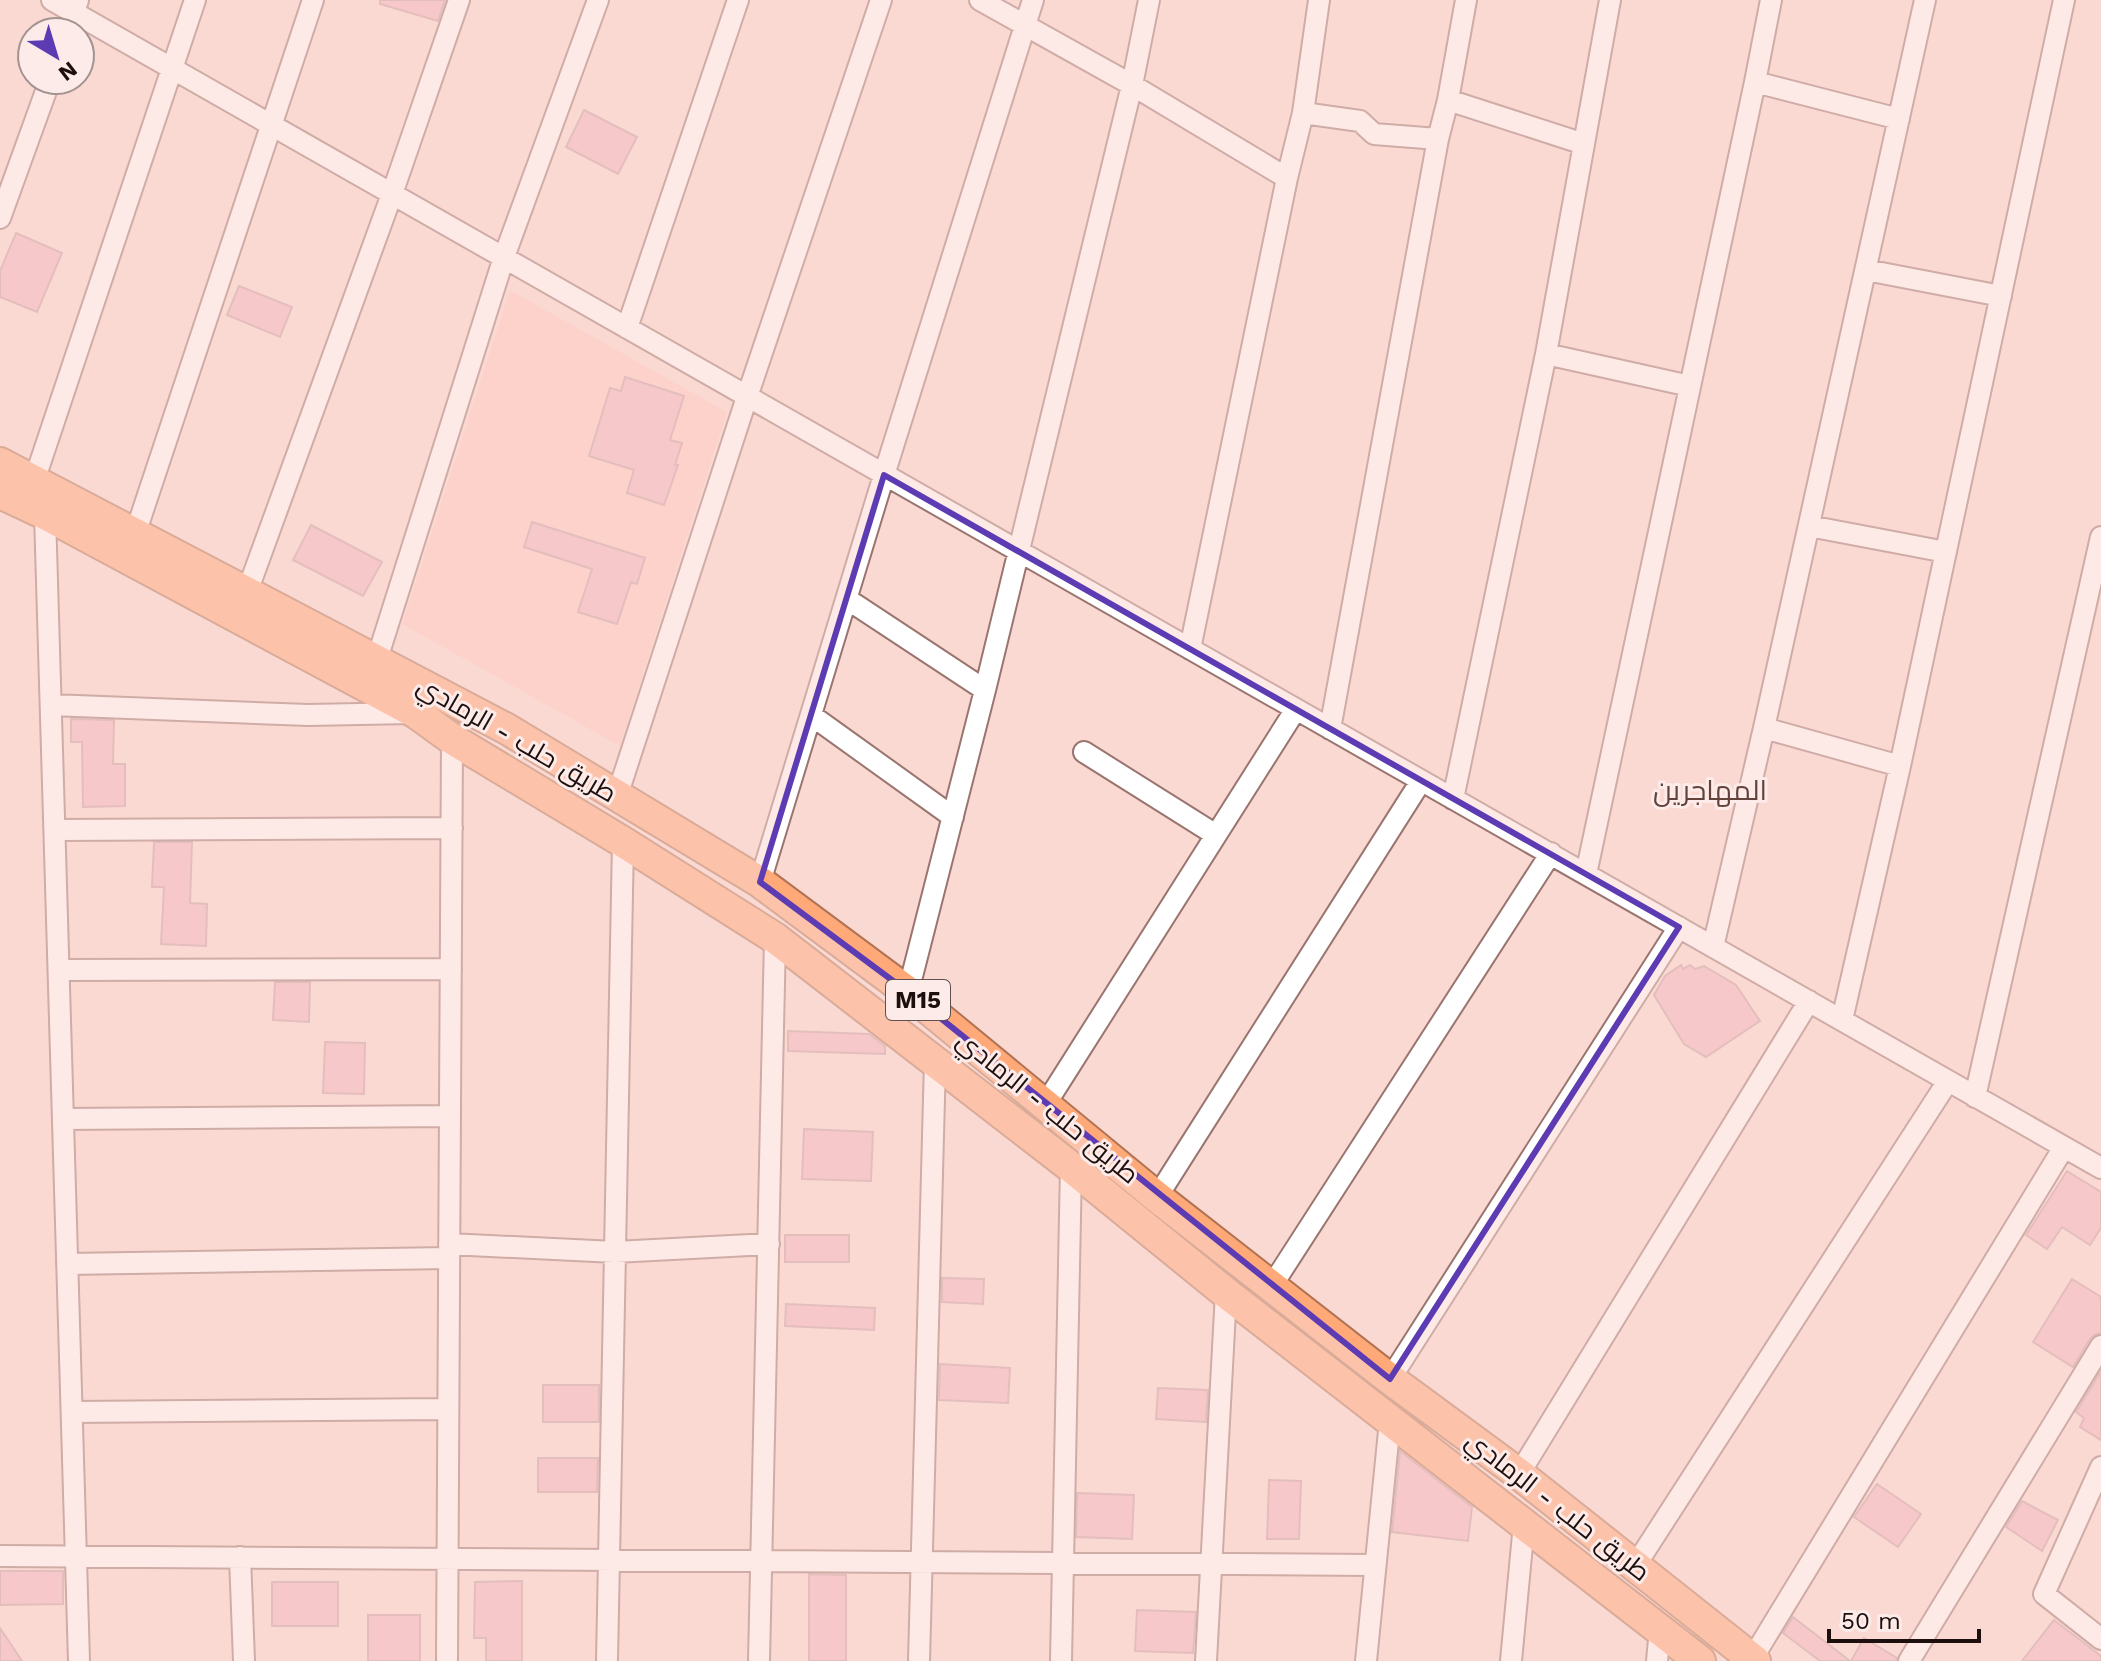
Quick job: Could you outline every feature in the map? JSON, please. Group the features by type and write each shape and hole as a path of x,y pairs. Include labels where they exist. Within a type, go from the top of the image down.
{"highway":[{"name":"طريق حلب - الرمادي","path":"0,463 507,729 760,882 908,992 1157,1197 1390,1379 1519,1474 1754,1660"},
{"name":"طريق حلب - الرمادي","path":"0,493 45,514 416,713 452,739 775,938 1700,1661"}],"street":[{"path":"52,0 73,15 504,257 2101,1168"},
{"path":"34,481 195,0"},
{"path":"135,534 313,0"},
{"path":"247,592 459,0"},
{"path":"377,659 504,257 598,0"},
{"path":"627,328 738,0"},
{"path":"617,796 881,0"},
{"path":"980,0 1132,85 1287,178"},
{"path":"760,882 1033,0"},
{"path":"908,992 1132,85 1149,0"},
{"path":"1190,649 1303,113 1319,0"},
{"path":"1330,729 1466,0"},
{"path":"1453,799 1546,354 1610,0"},
{"path":"1586,874 1771,0"},
{"path":"1713,947 1925,0"},
{"path":"1842,1020 1900,766 2064,0"},
{"path":"1755,82 1899,119"},
{"path":"0,218 44,96"},
{"path":"1448,100 1584,144"},
{"path":"1303,113 1360,121 1374,134 1438,139"},
{"path":"1866,270 2001,296"},
{"path":"1546,354 1690,386"},
{"path":"45,514 79,1661"},
{"path":"1809,526 1946,552"},
{"path":"1975,1097 2101,537"},
{"path":"847,599 985,690"},
{"path":"51,705 308,715 416,713"},
{"path":"1045,1105 1296,709"},
{"path":"811,715 953,817"},
{"path":"1764,728 1900,766"},
{"path":"447,1661 452,739"},
{"path":"1084,752 1216,835"},
{"path":"1157,1197 1421,781"},
{"path":"55,830 452,828"},
{"path":"607,1661 623,842"},
{"path":"1271,1287 1551,853"},
{"path":"1390,1379 1679,927"},
{"path":"759,1661 775,938"},
{"path":"59,970 451,969"},
{"path":"1519,1474 1809,1001"},
{"path":"919,1661 935,1061"},
{"path":"1635,1566 1948,1081"},
{"path":"63,1119 450,1116"},
{"path":"1754,1660 2064,1147"},
{"path":"1061,1661 1071,1167"},
{"path":"67,1264 449,1251 615,1252 769,1244"},
{"path":"1206,1661 1226,1293"},
{"path":"1909,1661 2101,1346"},
{"path":"72,1412 448,1409"},
{"path":"1366,1661 1390,1421"},
{"path":"2101,1467 2044,1594 2101,1639"},
{"path":"1511,1661 1524,1524"},
{"path":"0,1556 1375,1565"},
{"path":"240,1557 244,1661"},
{"path":"1657,1661 1660,1629"}],"highlighted area":[{"path":"884,475 1679,927 1390,1379 908,992 760,882"}],"shaded area":[{"path":"510,290 727,412 620,746 402,624"}],"building":[{"path":"380,0 445,0 438,21 380,4"},
{"path":"584,110 637,137 618,174 566,147"},
{"path":"16,233 62,253 37,312 0,297 0,271"},
{"path":"239,286 292,307 280,337 227,315"},
{"path":"625,377 684,396 670,440 682,443 675,465 678,465 664,505 627,493 634,470 589,456 610,388 621,391"},
{"path":"532,522 645,558 637,584 631,582 617,624 578,612 592,569 524,547"},
{"path":"311,525 382,562 363,596 293,560"},
{"path":"71,719 114,720 113,764 125,764 125,806 83,807 82,742 71,742"},
{"path":"154,842 192,842 190,903 207,904 206,946 161,944 164,887 152,887"},
{"path":"1681,965 1683,969 1690,965 1695,969 1704,966 1736,985 1760,1021 1706,1057 1684,1044 1654,995 1665,976"},
{"path":"275,982 310,982 309,1022 273,1020"},
{"path":"788,1031 869,1034 885,1046 885,1054 788,1051"},
{"path":"325,1042 365,1043 364,1094 323,1093"},
{"path":"804,1129 873,1132 871,1181 802,1179"},
{"path":"2067,1171 2101,1192 2101,1228 2090,1245 2062,1227 2047,1249 2026,1235"},
{"path":"785,1235 849,1235 849,1262 785,1262"},
{"path":"942,1278 984,1279 983,1304 942,1302"},
{"path":"2072,1279 2101,1297 2101,1333 2090,1339 2073,1367 2033,1342"},
{"path":"786,1304 875,1308 874,1330 785,1326"},
{"path":"940,1364 1010,1368 1008,1403 939,1400"},
{"path":"2101,1371 2101,1440 2080,1427 2084,1418 2076,1412"},
{"path":"543,1385 599,1385 599,1422 543,1422"},
{"path":"1158,1388 1208,1390 1206,1422 1156,1419"},
{"path":"1400,1451 1472,1507 1468,1541 1392,1532"},
{"path":"538,1458 598,1458 597,1492 538,1492"},
{"path":"1269,1480 1301,1481 1299,1539 1267,1539"},
{"path":"1877,1484 1921,1514 1898,1547 1854,1517"},
{"path":"1077,1493 1134,1495 1132,1539 1076,1537"},
{"path":"2022,1501 2058,1520 2042,1551 2006,1527"},
{"path":"0,1571 63,1571 63,1604 0,1605"},
{"path":"809,1574 846,1575 846,1661 809,1661"},
{"path":"522,1581 522,1661 486,1661 486,1638 474,1638 475,1582"},
{"path":"272,1582 338,1582 338,1626 272,1626"},
{"path":"1137,1610 1196,1612 1193,1653 1135,1651"},
{"path":"368,1615 420,1615 420,1661 368,1661"},
{"path":"1793,1617 1850,1661 1820,1661 1783,1633"},
{"path":"2054,1620 2101,1656 2101,1661 2022,1661"},
{"path":"0,1628 22,1661 0,1661"},
{"path":"1864,1638 1897,1658 1896,1661 1851,1661"}],"district":[{"name":"المهاجرين","path":"1710,790"}]}
